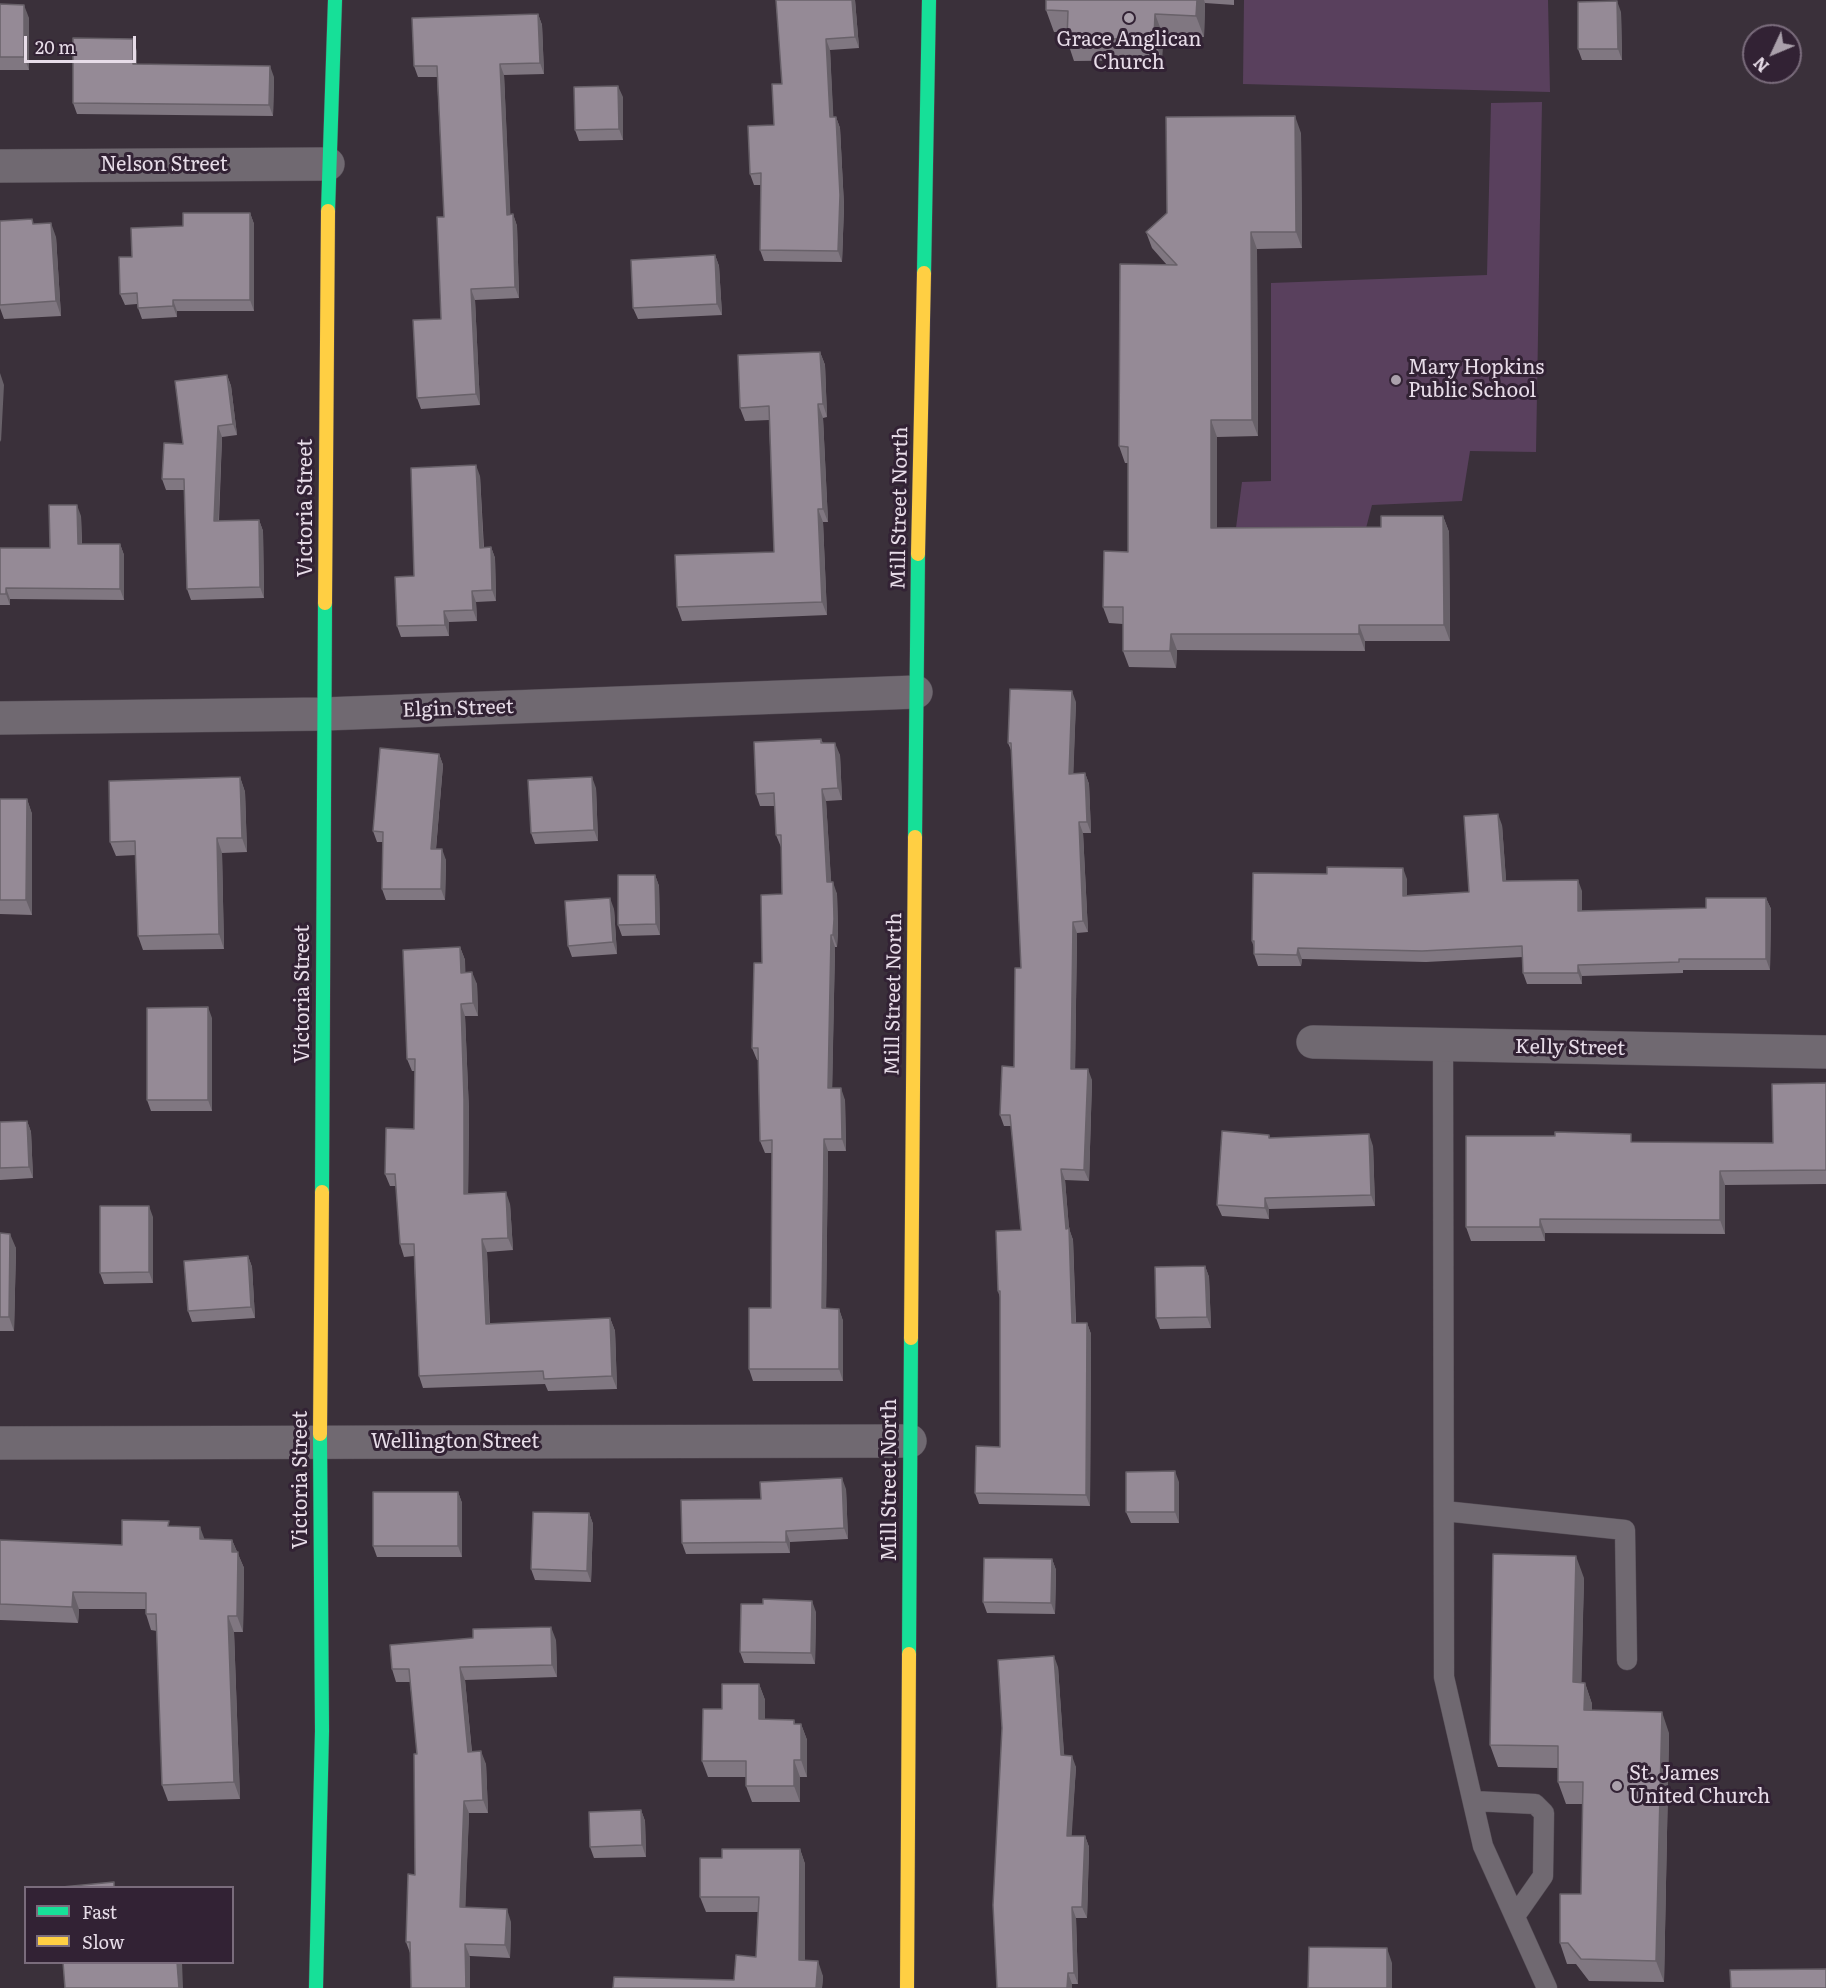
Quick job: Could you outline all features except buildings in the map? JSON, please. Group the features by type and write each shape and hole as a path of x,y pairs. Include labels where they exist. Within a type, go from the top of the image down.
{"street":[{"name":"Victoria Street","path":"316,1988 322,1731 320,1443 328,164 335,0"},
{"name":"Mill Street North","path":"907,1988 916,692 929,0"},
{"name":"Nelson Street","path":"0,166 328,164"},
{"name":"Elgin Street","path":"0,718 324,714 916,692"},
{"name":"Kelly Street","path":"1313,1042 1826,1052"},
{"name":"Wellington Street","path":"0,1443 910,1440"}],"lane":[{"path":"1443,1045 1444,1677 1483,1846 1547,1988"},
{"path":"1444,1511 1625,1530 1627,1660"},
{"path":"1473,1801 1535,1804 1544,1813 1543,1876 1515,1917"}],"shaded area":[{"path":"1244,0 1548,0 1550,92 1243,84"},
{"path":"1542,102 1536,452 1470,451 1462,501 1372,505 1364,536 1234,543 1242,482 1271,481 1271,283 1487,275 1491,103"}],"traffic: fast":[{"path":"328,211 335,0"},
{"path":"924,273 929,0"},
{"path":"915,837 918,554"},
{"path":"322,1192 325,603"},
{"path":"909,1654 911,1338"},
{"path":"316,1988 322,1731 320,1434"}],"traffic: slow":[{"path":"325,603 328,211"},
{"path":"918,554 924,273"},
{"path":"911,1338 915,837"},
{"path":"320,1434 322,1192"},
{"path":"907,1988 909,1654"}],"place":[{"name":"Grace Anglican Church","path":"1129,18"},
{"name":"Mary Hopkins Public School","path":"1396,380"},
{"name":"St. James United Church","path":"1617,1786"}]}
